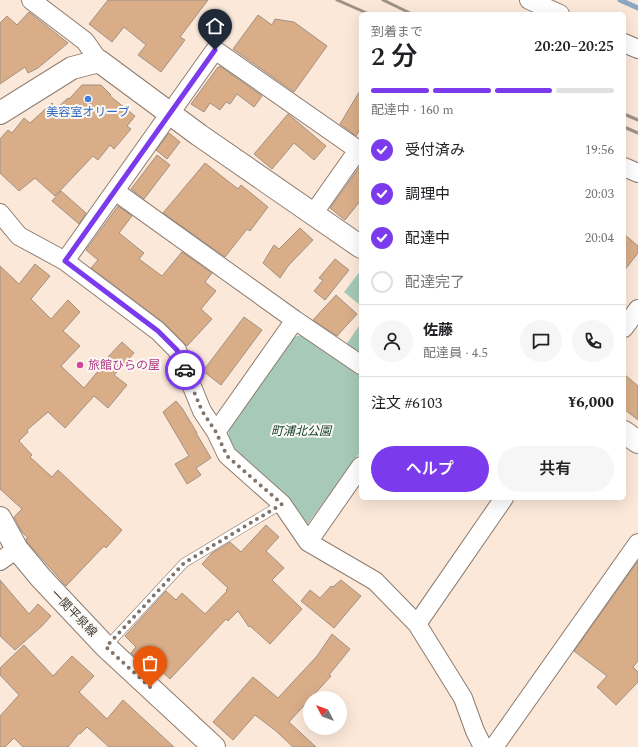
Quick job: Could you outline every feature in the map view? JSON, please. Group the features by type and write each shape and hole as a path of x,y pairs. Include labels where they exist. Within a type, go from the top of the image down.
{"street":[{"path":"31,0 85,41 99,60 169,113 359,246"},
{"path":"529,0 556,12"},
{"path":"626,44 638,49"},
{"path":"65,261 215,50 359,150"},
{"path":"0,113 72,68 99,60"},
{"path":"313,214 359,152"},
{"path":"626,168 638,173"},
{"path":"115,191 359,364"},
{"path":"0,213 19,236 65,261 158,331 177,350 202,411 216,432 227,456 282,504 308,542 375,581 416,624 463,698 475,731 483,747"},
{"path":"626,325 638,309"},
{"path":"216,432 296,320"},
{"path":"626,433 638,442"},
{"path":"308,542 359,469"},
{"path":"416,624 503,500"},
{"name":"一関平泉線","path":"0,518 8,556 41,578 106,647 214,747"},
{"path":"494,747 638,543"}],"lane":[{"path":"106,647 184,563 282,504"}],"green space":[{"path":"359,273 359,304 344,292"},
{"name":"町浦北公園","path":"359,326 359,454 307,525 232,446 228,438 229,428 294,337 305,334 337,358"}],"building":[{"path":"108,0 208,0 180,37 185,40 161,72 138,55 146,45 124,27 112,42 89,24"},
{"path":"29,12 68,43 38,68 28,73 25,67 0,84 0,23 7,16 17,25"},
{"path":"258,15 272,25 275,19 294,22 327,46 294,92 233,49"},
{"path":"220,66 262,96 254,107 237,94 230,104 226,102 220,110 210,103 204,112 191,104"},
{"path":"82,85 101,85 111,95 110,96 135,116 127,126 131,129 114,149 110,145 98,160 93,156 55,196 35,178 19,191 0,173 0,139 8,130 12,133 24,118 30,123 52,103 57,108 68,98 69,99"},
{"path":"359,92 359,131 356,136 340,124"},
{"path":"288,114 326,146 314,160 294,143 272,169 254,154"},
{"path":"169,133 180,142 167,159 156,150"},
{"path":"157,155 170,165 144,199 131,189"},
{"path":"205,163 238,189 241,185 268,207 250,231 247,229 225,257 163,213"},
{"path":"359,168 359,202 345,220 330,208"},
{"path":"61,191 86,213 79,224 52,201"},
{"path":"118,206 132,216 119,233 144,253 139,259 162,276 182,252 212,273 205,282 216,291 201,309 212,319 187,346 164,323 91,268 98,260 86,250"},
{"path":"300,228 313,240 288,266 280,278 263,263 274,245 279,249"},
{"path":"626,236 638,246 638,253 626,268"},
{"path":"335,259 349,270 325,300 314,291 323,280 319,278"},
{"path":"35,264 50,276 31,299 51,319 68,300 80,312 63,331 80,346 61,366 84,388 108,359 107,358 122,342 134,353 114,375 127,385 108,408 94,396 65,428 48,412 27,430 28,432 19,441 32,455 30,457 52,477 58,470 122,530 106,548 104,546 66,586 27,542 26,539 28,538 22,532 14,517 22,509 0,489 0,266 19,284"},
{"path":"336,295 357,314 337,336 313,320"},
{"path":"244,317 262,330 221,385 203,371"},
{"path":"626,376 638,386 638,420 626,411"},
{"path":"176,401 182,408 211,458 196,468 201,475 187,484 175,464 189,456 163,412"},
{"path":"266,525 279,537 266,551 284,568 272,580 302,609 270,644 250,626 249,627 238,611 228,621 226,619 170,679 151,662 147,668 131,653 136,647 125,636 166,591 176,600 182,593 205,614 227,591 226,590 228,588 202,564 212,553 230,542 241,552"},
{"path":"638,561 638,661 633,667 638,672 638,682 616,705 597,687 607,676 574,651"},
{"path":"0,580 29,614 38,604 51,616 15,650 0,636"},
{"path":"341,580 361,596 334,628 301,601 310,590 320,598 331,586 333,587"},
{"path":"332,634 350,649 329,675 331,676 317,691 303,691 303,707 289,722 316,747 293,747 276,731 255,715 233,740 213,722 253,677 278,698 317,656"},
{"path":"24,645 53,676 72,656 94,676 79,692 107,719 123,700 174,747 109,747 87,727 80,734 79,733 68,747 23,747 14,738 5,747 0,747 0,716 19,695 0,675 0,668"}],"waterway":[{"path":"620,0 638,8"}],"railway":[{"path":"337,0 364,12"},
{"path":"383,0 408,12"},
{"path":"626,115 638,120"},
{"path":"626,128 638,133"}],"way so far":[{"path":"150,687 106,647 184,563 282,504 227,456 216,432 202,411 185,370"}],"place":[{"name":"美容室オリーブ","path":"88,99"},
{"name":"旅館ひらの屋","path":"80,365"}],"route":[{"path":"185,370 177,350 158,331 65,261 215,50"}]}
